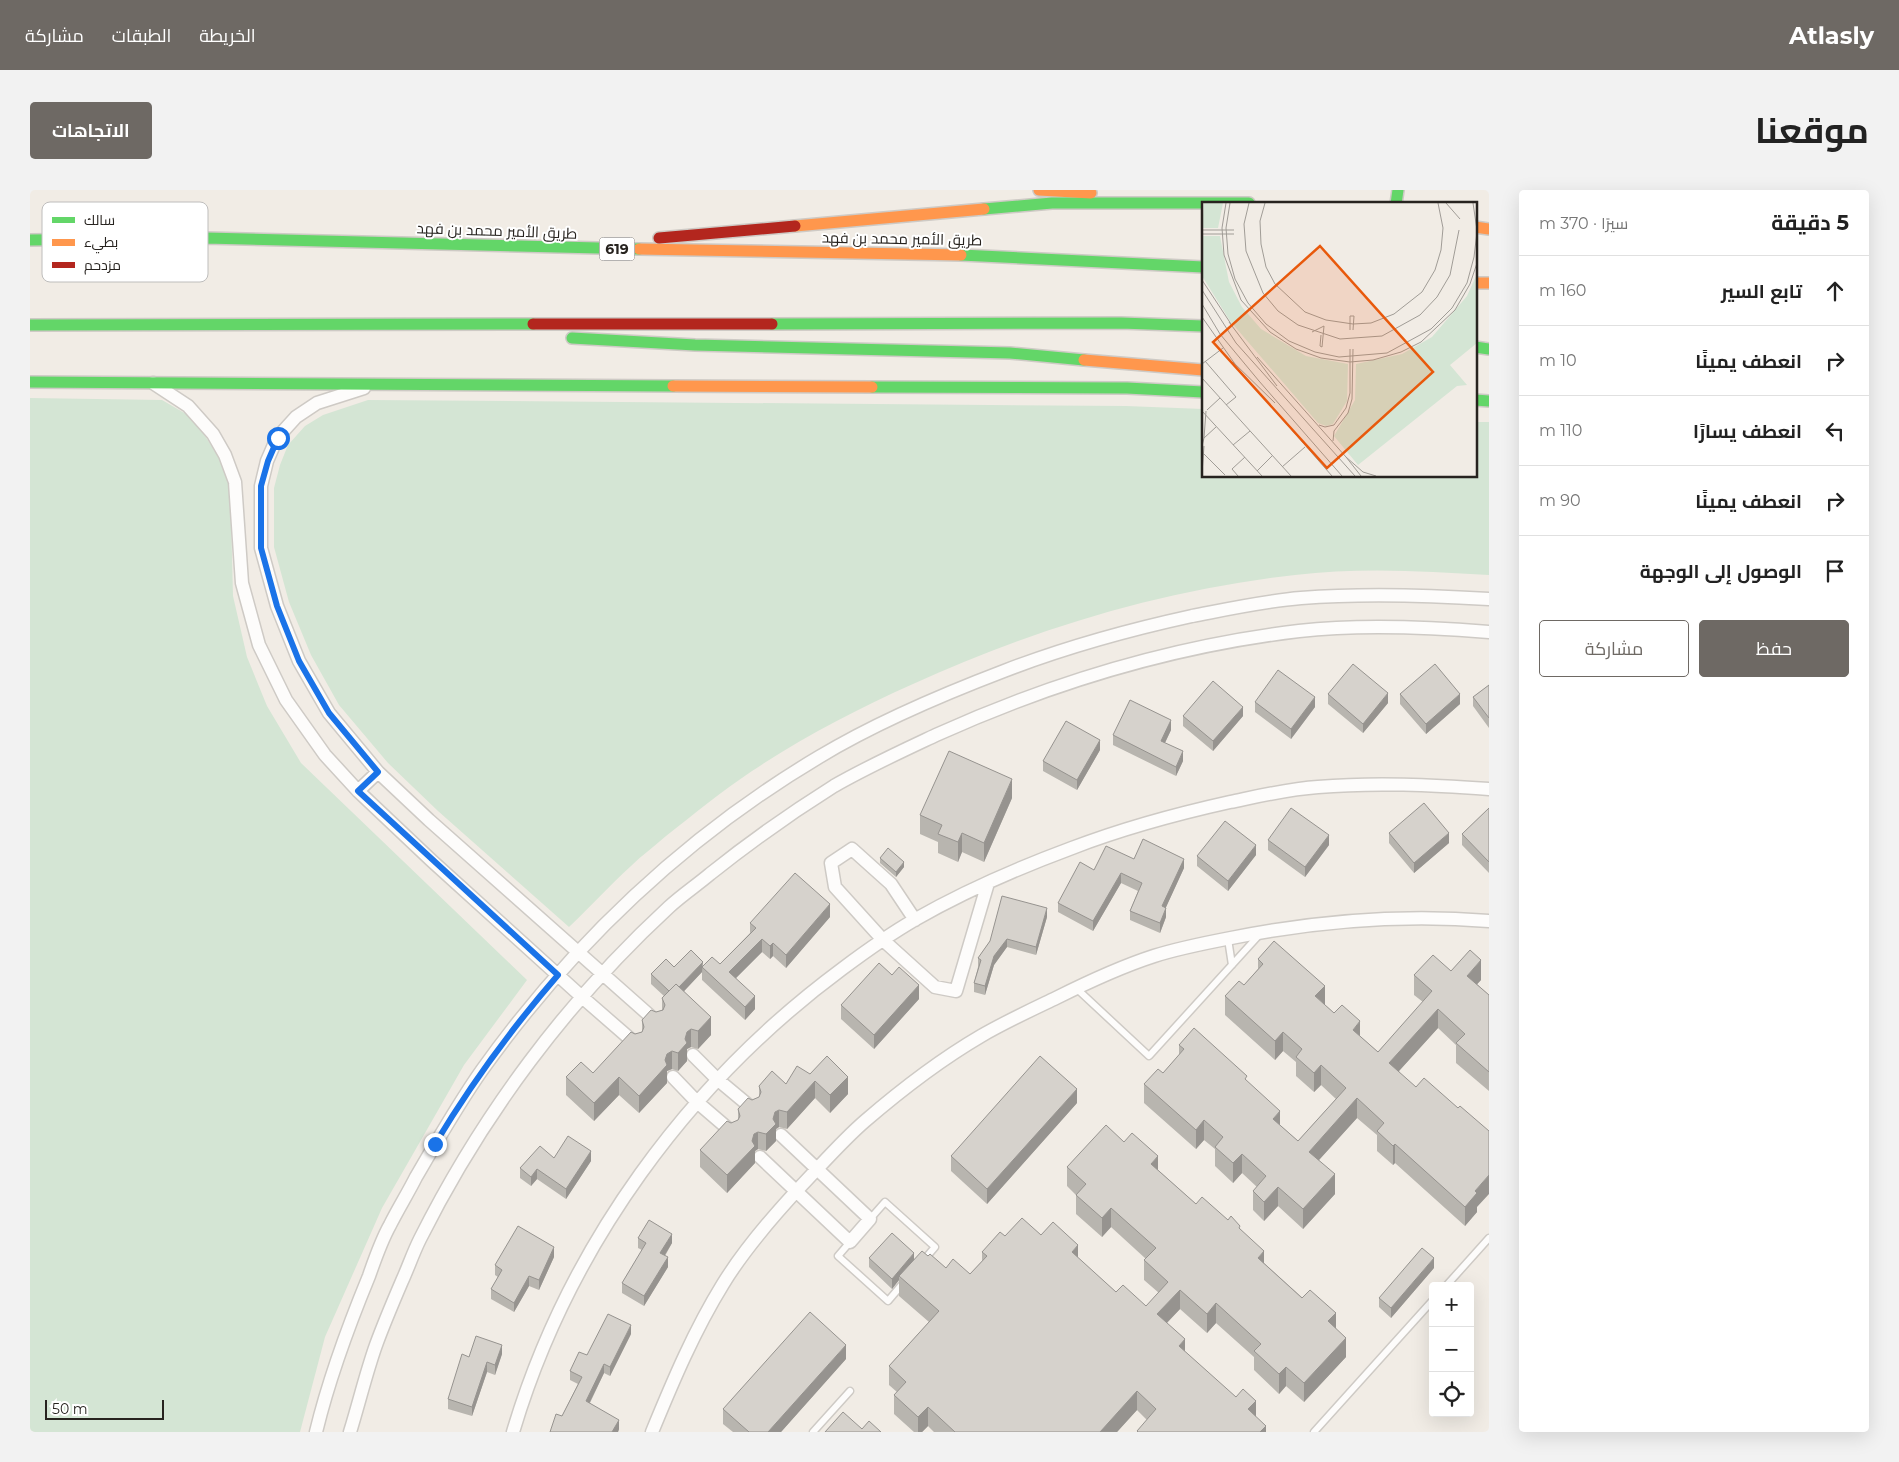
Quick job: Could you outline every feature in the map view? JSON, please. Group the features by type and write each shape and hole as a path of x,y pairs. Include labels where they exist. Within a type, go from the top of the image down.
{"main road":[{"path":"1039,190 1238,202"},
{"path":"554,247 1052,203 1202,203"},
{"path":"1476,227 1489,229"},
{"name":"طريق الأمير محمد بن فهد","path":"208,238 668,250 976,255 1202,267"},
{"path":"1476,283 1489,284"},
{"path":"30,325 1121,323 1202,326"},
{"path":"336,324 536,336"},
{"path":"556,337 696,345 1010,353 1202,370"},
{"path":"1476,348 1489,349"},
{"path":"30,382 381,382 1107,388 1202,392"},
{"path":"1476,400 1489,403"},
{"path":"1476,404 1489,403"}],"street":[{"path":"381,382 317,403 296,417 278,438 268,461 261,486 261,548 277,606 299,661 329,713 378,772 429,820 657,1022"},
{"path":"153,383 188,406 213,434 225,455 235,482 242,583 259,644 286,700 325,755 358,791 582,997 636,1044"},
{"path":"316,1432 345,1334 389,1226 435,1144 481,1071 530,1007 578,952 648,882 764,791 821,756 880,724 968,685 1053,652 1109,635 1229,608 1299,598 1427,595 1489,599"},
{"path":"350,1432 376,1344 419,1241 464,1161 508,1090 556,1028 602,974 670,906 727,860 783,819 838,784 895,754 990,712 1063,684 1118,667 1235,641 1302,631 1426,628 1489,632"},
{"path":"358,791 378,772"},
{"path":"513,1432 527,1387 559,1309 612,1216 636,1180 717,1079 775,1022 822,984 883,940 915,920 988,883 1040,860 1113,832 1158,818 1262,795 1316,787 1370,784 1489,789"},
{"path":"915,920 892,884 852,849 831,863 835,887 883,940 935,987 956,990 988,883"},
{"path":"652,1432 676,1373 707,1311 742,1257 769,1222 795,1192 863,1122 901,1091 980,1036 1076,988 1154,956 1228,938 1334,922 1460,918 1489,921"},
{"path":"693,1055 717,1079 753,1109"},
{"path":"673,1077 697,1102 732,1132"},
{"path":"760,1158 850,1242 870,1219 781,1135"}],"lane":[{"path":"1076,988 1149,1056 1263,932"},
{"path":"1228,938 1232,965"},
{"path":"870,1219 885,1202 936,1247 918,1267"},
{"path":"1450,1282 1489,1238"},
{"path":"850,1242 838,1256 888,1300 912,1274"},
{"path":"1314,1432 1429,1304"},
{"path":"813,1432 850,1391"}],"green space":[{"path":"30,398 162,400 193,418 228,474 233,596 247,657 267,706 301,763 527,980 464,1065 382,1208 325,1337 300,1432 30,1432"},
{"path":"368,400 1126,406 1202,409 1202,478 1476,478 1476,422 1489,422 1489,575 1368,570 1295,575 1245,582 1196,591 1100,614 1005,646 871,703 771,759 719,795 644,854 569,927 438,811 388,763 339,705 311,655 289,602 274,547 274,488 288,445 305,426 323,415"}],"building":[{"path":"1353,664 1388,693 1363,724 1328,694"},
{"path":"1435,664 1460,694 1426,724 1400,694"},
{"path":"1278,670 1315,697 1291,729 1255,702"},
{"path":"1213,681 1243,707 1213,741 1183,716"},
{"path":"1489,685 1489,718 1473,697"},
{"path":"1130,700 1171,720 1161,741 1183,751 1176,767 1113,735"},
{"path":"1066,721 1100,740 1077,780 1043,761"},
{"path":"949,751 1012,779 984,843 962,833 958,842 938,834 942,825 920,815"},
{"path":"1424,803 1449,833 1414,863 1389,833"},
{"path":"1291,808 1329,835 1305,867 1268,840"},
{"path":"1489,808 1489,862 1462,834"},
{"path":"1225,821 1256,845 1228,881 1197,856"},
{"path":"1143,839 1184,859 1162,906 1166,908 1160,923 1130,911 1142,883 1121,873 1093,921 1058,903 1080,862 1094,870 1106,846 1134,859"},
{"path":"888,848 904,862 896,872 880,858"},
{"path":"795,873 830,904 786,955 773,943 770,946 762,939 729,972 755,996 745,1007 702,967 712,957 720,964 756,928 750,923"},
{"path":"1002,896 1047,908 1036,947 1007,939 994,956 985,986 974,983 981,960 978,958 990,941"},
{"path":"1274,941 1325,986 1315,996 1334,1013 1342,1005 1360,1021 1353,1030 1378,1052 1432,991 1414,975 1433,955 1451,971 1470,950 1481,960 1467,976 1489,995 1489,1072 1456,1043 1465,1034 1438,1009 1389,1063 1416,1087 1424,1078 1458,1108 1460,1106 1489,1131 1489,1175 1475,1191 1477,1193 1465,1207 1395,1144 1393,1146 1377,1131 1384,1123 1357,1098 1309,1152 1335,1174 1303,1209 1278,1187 1264,1202 1253,1191 1266,1176 1242,1154 1233,1163 1215,1147 1223,1137 1204,1120 1196,1130 1144,1084 1158,1069 1163,1073 1184,1049 1179,1045 1194,1028 1247,1076 1245,1079 1280,1111 1273,1119 1298,1141 1346,1088 1321,1065 1314,1073 1296,1057 1302,1049 1283,1032 1275,1041 1225,996 1239,981 1244,985 1263,964 1258,959"},
{"path":"691,950 703,962 679,987 676,984 669,991 651,974 666,959 674,967"},
{"path":"879,963 892,975 899,967 919,985 874,1035 841,1005"},
{"path":"676,984 711,1017 698,1031 691,1029 687,1032 685,1039 687,1043 678,1053 672,1051 667,1054 665,1060 667,1065 639,1096 619,1077 594,1103 566,1077 581,1062 593,1073 631,1032 635,1034 642,1032 644,1027 642,1020 651,1010 656,1012 663,1010 665,1005 662,998"},
{"path":"827,1056 848,1077 830,1095 815,1081 787,1112 779,1110 775,1112 773,1119 776,1124 766,1134 758,1132 754,1134 752,1141 755,1146 727,1175 700,1150 727,1121 731,1123 738,1120 740,1116 738,1109 748,1098 752,1100 759,1097 761,1092 759,1086 772,1071 786,1084 797,1066 810,1074"},
{"path":"1040,1056 1077,1089 987,1189 951,1156"},
{"path":"1106,1125 1124,1142 1132,1133 1158,1156 1151,1164 1196,1204 1202,1197 1228,1220 1231,1216 1240,1226 1239,1228 1264,1251 1258,1258 1302,1298 1310,1290 1336,1313 1328,1321 1346,1338 1304,1383 1286,1367 1279,1374 1254,1351 1261,1344 1216,1303 1207,1314 1180,1290 1157,1314 1185,1339 1179,1346 1236,1397 1243,1389 1256,1401 1248,1409 1266,1426 1260,1432 1138,1432 1156,1409 1137,1391 1100,1432 955,1432 928,1407 918,1417 894,1395 906,1382 889,1366 939,1311 899,1276 922,1251 928,1256 930,1254 946,1268 953,1259 970,1274 987,1256 982,1252 1000,1232 1005,1236 1022,1218 1041,1235 1053,1222 1078,1245 1072,1252 1116,1292 1123,1285 1146,1306 1168,1282 1144,1260 1156,1248 1111,1208 1102,1218 1076,1195 1086,1184 1067,1167"},
{"path":"568,1136 591,1151 566,1189 537,1169 531,1177 520,1168 540,1146 554,1158"},
{"path":"649,1220 672,1234 660,1253 668,1257 644,1296 622,1283 646,1243 638,1238"},
{"path":"518,1226 554,1247 539,1280 529,1276 514,1303 491,1289 502,1270 495,1265"},
{"path":"892,1233 914,1253 892,1279 869,1258"},
{"path":"1422,1248 1434,1258 1391,1308 1379,1298"},
{"path":"810,1312 846,1345 768,1432 749,1432 723,1409"},
{"path":"608,1314 631,1325 610,1367 604,1364 586,1401 619,1420 612,1432 550,1432 556,1414 562,1416 582,1377 570,1371 579,1352 587,1355"},
{"path":"476,1336 502,1345 495,1365 487,1362 472,1407 448,1399 462,1354 469,1357"},
{"path":"843,1412 862,1429 869,1421 881,1432 825,1432"}],"traffic: fast":[{"path":"1396,202 1398,190"},
{"path":"984,209 1052,203 1202,203"},
{"path":"208,238 639,249"},
{"path":"30,240 42,240"},
{"path":"961,255 1202,267"},
{"path":"772,324 1121,323 1202,326"},
{"path":"30,325 533,324"},
{"path":"572,338 695,345 1010,353 1084,360"},
{"path":"1476,347 1489,349"},
{"path":"30,382 673,386"},
{"path":"872,387 1127,388 1202,392"},
{"path":"1476,400 1489,401"}],"traffic: slow":[{"path":"1039,190 1091,193"},
{"path":"795,226 984,209"},
{"path":"1476,227 1489,229"},
{"path":"639,249 961,255"},
{"path":"1476,283 1489,283"},
{"path":"1084,360 1202,370"},
{"path":"673,386 872,387"}],"traffic: jam":[{"path":"659,238 795,226"},
{"path":"533,324 772,324"}],"route":[{"path":"278,438 268,461 261,486 261,548 277,606 299,661 329,713 378,772 358,791 558,975 530,1007 481,1071 435,1144"}]}
